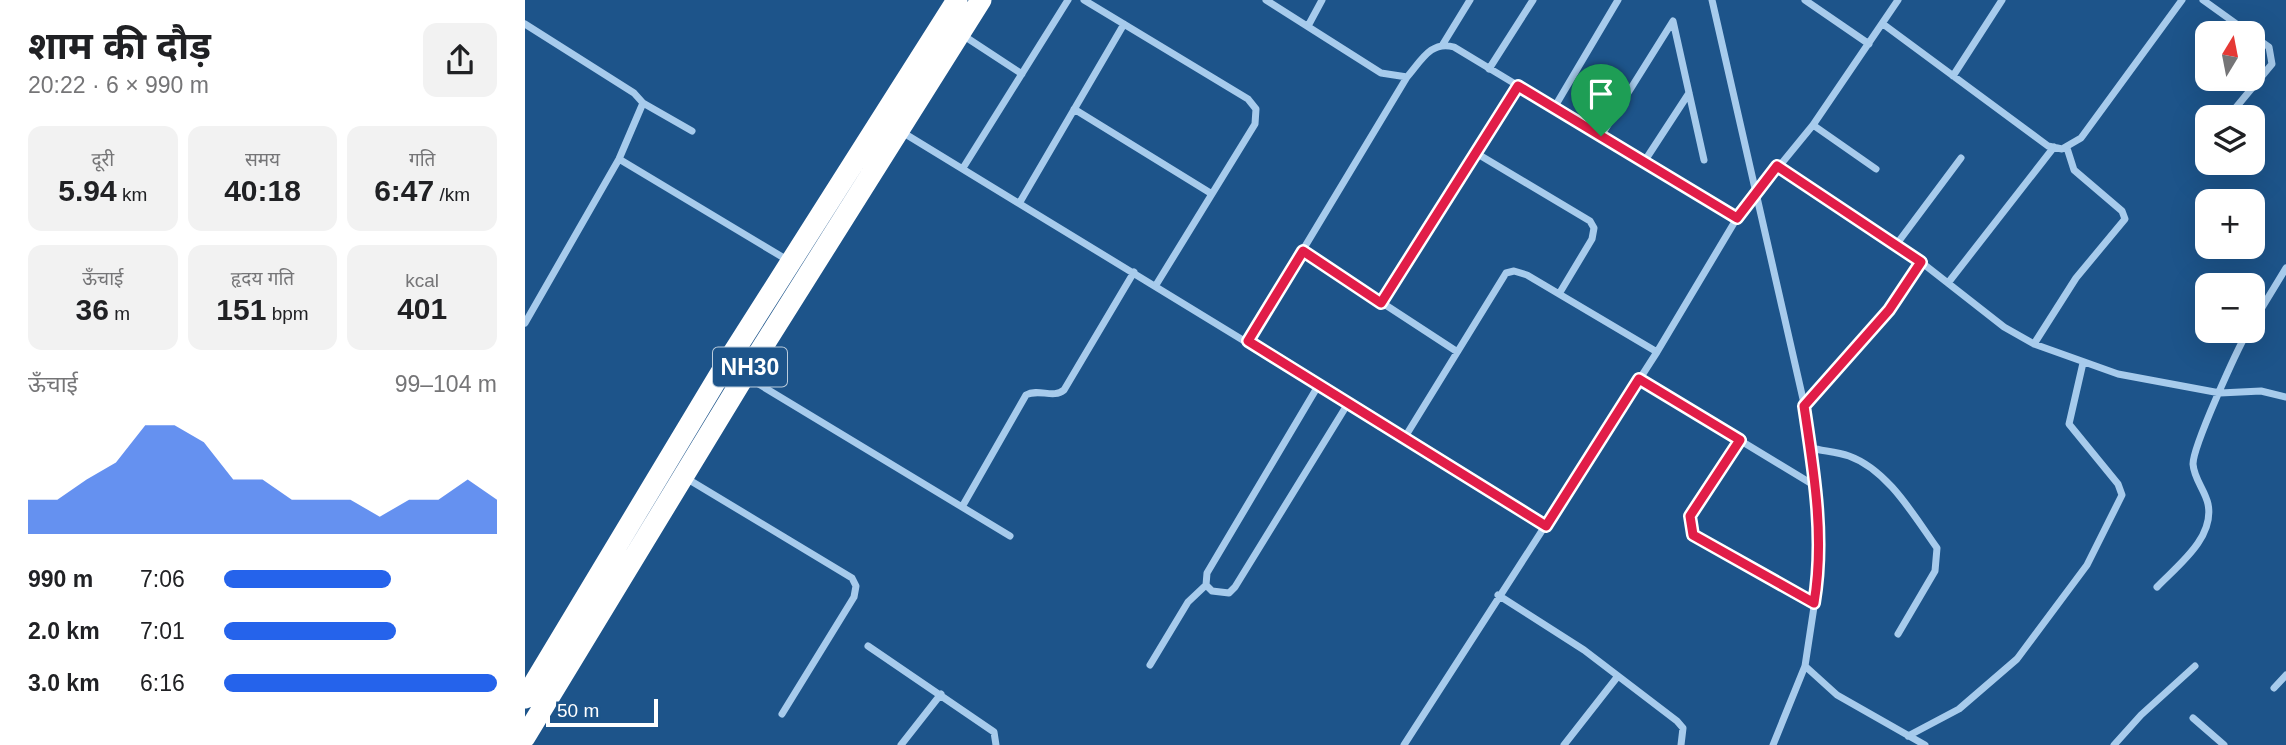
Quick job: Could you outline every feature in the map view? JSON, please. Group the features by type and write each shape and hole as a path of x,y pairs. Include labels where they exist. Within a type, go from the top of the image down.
{"highway":[{"name":"NH30","path":"525,698 584,597 957,0"},
{"name":"NH30","path":"525,737 745,375 981,0"}],"street":[{"path":"963,168 1068,0"},
{"path":"1084,0 1253,104 1257,115 1255,124 1156,285"},
{"path":"1266,0 1381,73 1406,78"},
{"path":"1308,26 1322,0"},
{"path":"1248,341 1406,78 1433,47 1443,44 1470,0"},
{"path":"1489,69 1532,0"},
{"path":"1554,108 1618,0"},
{"path":"1712,0 1804,406 1817,487 1819,574 1805,666 1773,745"},
{"path":"1805,0 1869,44"},
{"path":"1404,745 1498,595 1546,526 1657,352 1737,218 1813,125 1898,0"},
{"path":"1953,76 2002,0"},
{"path":"1882,24 2054,147 2067,148 2081,138 2182,0"},
{"path":"2203,0 2233,21"},
{"path":"1601,136 1672,20 1675,22 1704,160"},
{"path":"525,24 634,93 643,103 692,131"},
{"path":"1020,202 1123,24"},
{"path":"959,33 1022,74"},
{"path":"1443,44 1737,218"},
{"path":"2265,46 2272,52 2272,64 2265,72"},
{"path":"1381,303 1518,86"},
{"path":"2238,105 2250,91"},
{"path":"1644,162 1689,93"},
{"path":"525,323 619,159 643,103"},
{"path":"1074,109 1212,194"},
{"path":"1813,125 1876,169"},
{"path":"898,130 1248,341 1347,405 1405,437 1546,526"},
{"path":"1948,283 2054,147"},
{"path":"2034,344 2084,268 2125,219 2123,211 2074,170 2067,148"},
{"path":"1476,153 1590,221 1594,228 1592,239 1559,294"},
{"path":"1896,245 1961,158"},
{"path":"619,159 791,263"},
{"path":"1777,166 1921,262 2004,327 2034,344 2118,374 2220,393 2261,391 2286,397"},
{"path":"1303,251 1456,352"},
{"path":"1804,406 1889,310 1921,262"},
{"path":"2265,303 2286,268"},
{"path":"1405,437 1506,273 1514,271 1527,275 1657,352"},
{"path":"962,508 1026,395 1033,391 1058,394 1064,390 1134,272"},
{"path":"2157,587 2192,551 2204,533 2208,504 2193,464 2243,343"},
{"path":"1908,736 1959,709 2017,659 2081,576 2121,499 2118,484 2069,424 2083,363"},
{"path":"745,375 1010,536"},
{"path":"1639,379 1817,487"},
{"path":"1150,665 1188,602 1206,585 1207,573 1318,386"},
{"path":"1206,585 1222,594 1235,587 1347,405"},
{"path":"1740,440 1690,516 1690,531 1697,539 1814,603"},
{"path":"1811,449 1850,456 1871,467 1901,499 1937,548 1935,571 1898,634"},
{"path":"683,476 852,578 856,586 854,597 782,713"},
{"path":"1498,595 1584,650 1677,721 1683,728 1681,745"},
{"path":"867,646 994,732 996,745"},
{"path":"1805,666 1837,695 1925,745"},
{"path":"2114,745 2141,715 2195,666"},
{"path":"2274,688 2286,675"},
{"path":"1564,745 1618,676"},
{"path":"901,745 941,694"},
{"path":"2193,718 2224,745"}],"route":[{"path":"1518,86 1601,136 1737,218 1777,166 1921,262 1889,310 1804,406 1817,487 1819,574 1814,603 1693,535 1690,531 1690,516 1740,440 1639,379 1546,526 1405,437 1347,405 1248,341 1303,251 1381,303 1518,86"}]}
